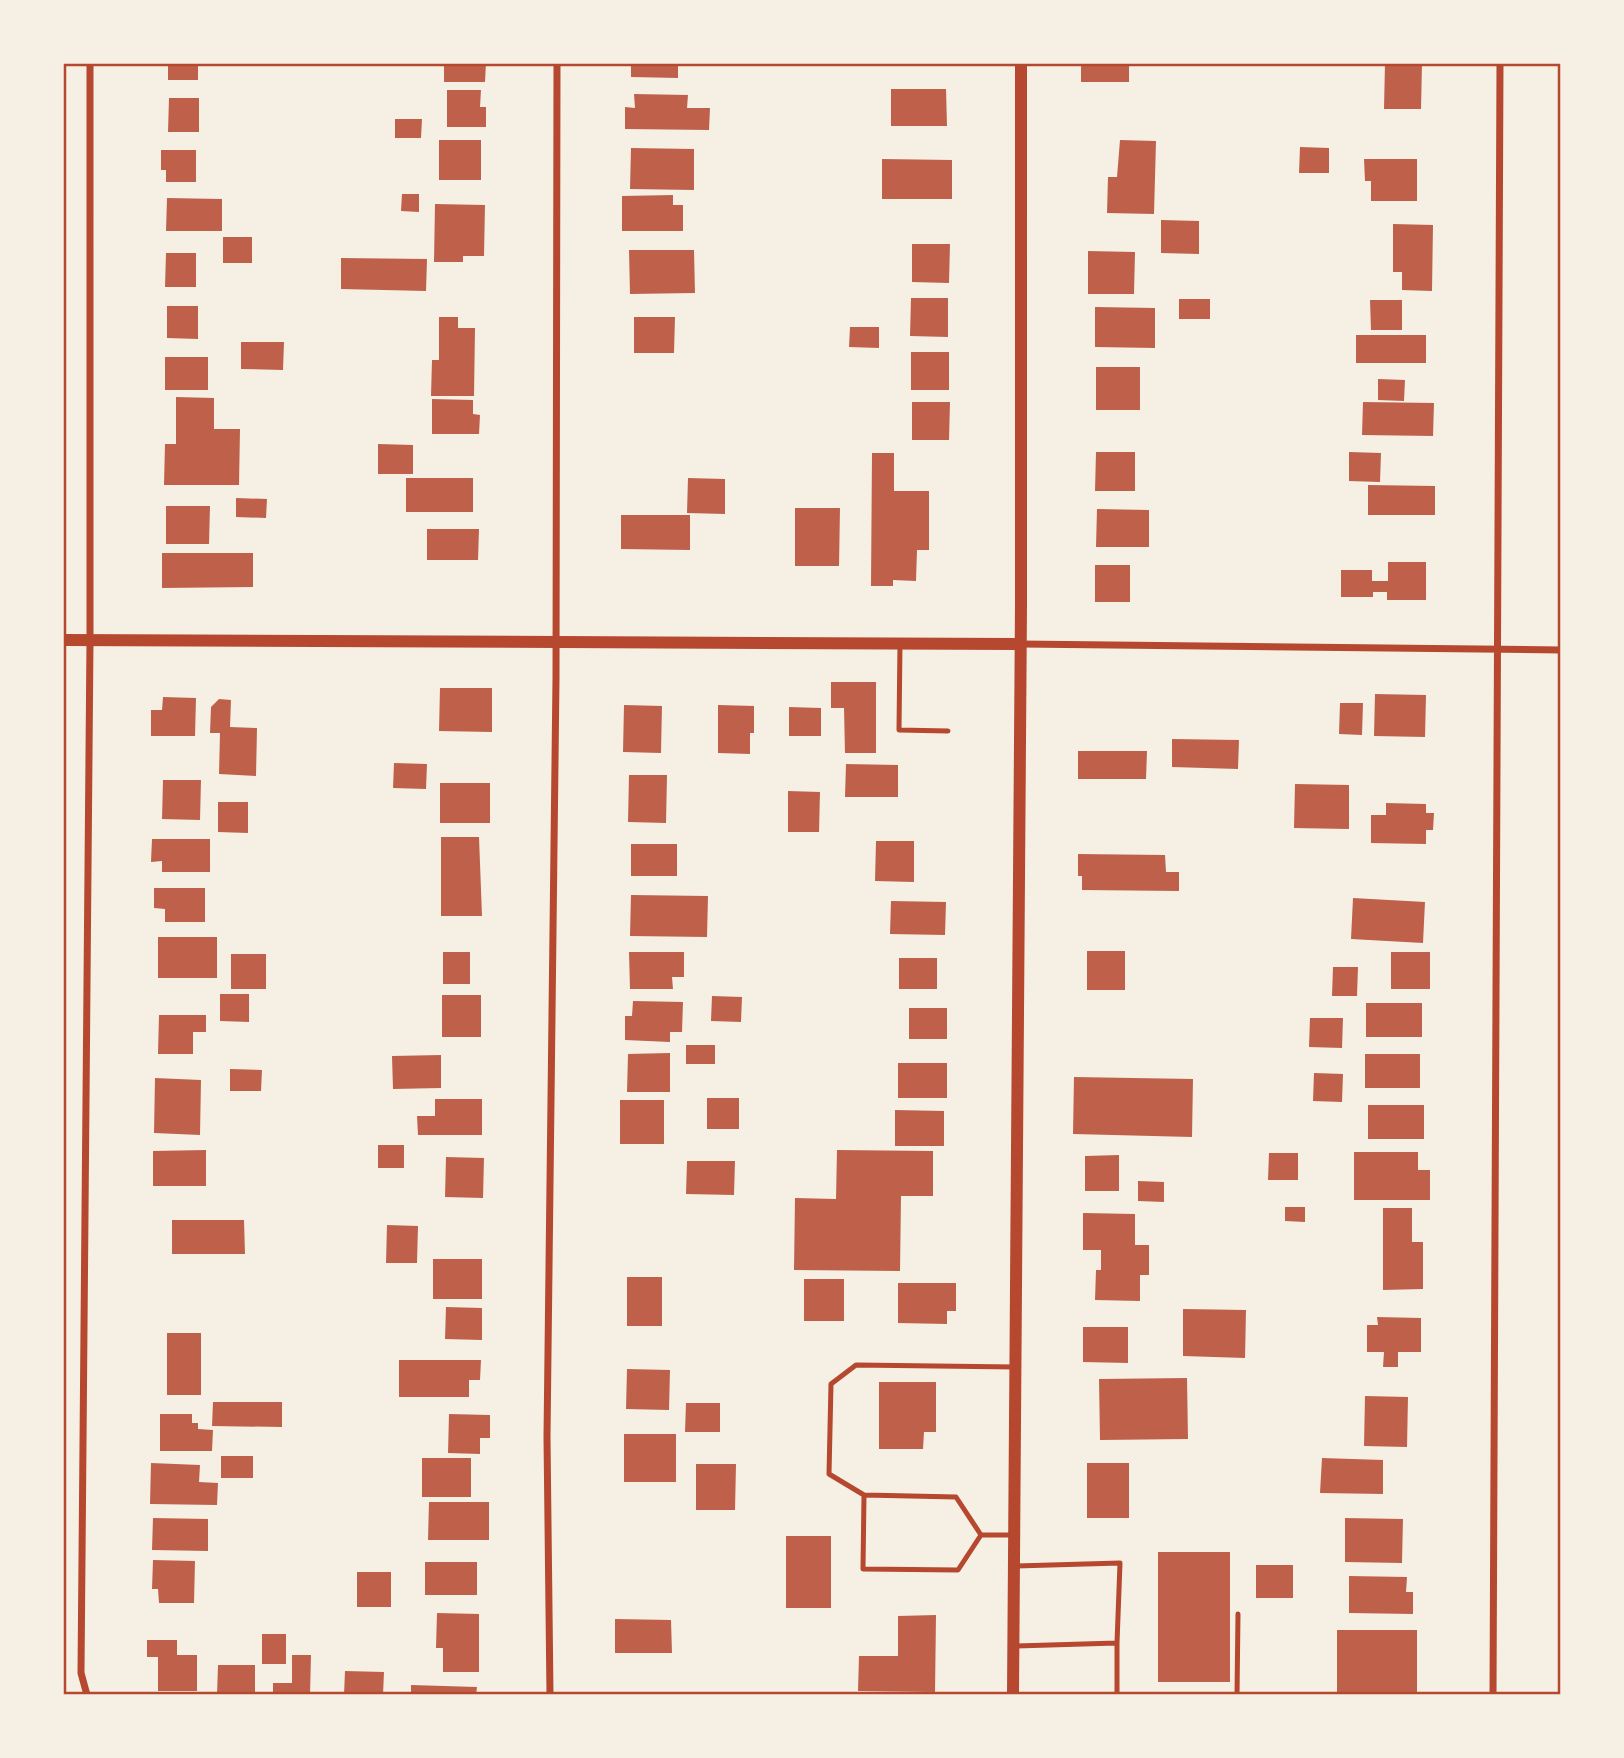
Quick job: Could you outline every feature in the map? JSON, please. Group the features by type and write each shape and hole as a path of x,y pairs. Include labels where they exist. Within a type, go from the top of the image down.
{"street":[{"path":"87,1695 80,1673 90,640 90,63"},
{"path":"550,1695 547,1423 556,641 557,63"},
{"path":"1013,1695 1021,63"},
{"path":"1493,1695 1500,63"},
{"path":"63,640 900,643 1561,650"}],"lane":[{"path":"900,643 899,730 948,731"},
{"path":"981,1535 956,1497 864,1496 829,1474 831,1384 856,1365 1015,1367"},
{"path":"864,1496 863,1569 958,1570 981,1535"},
{"path":"981,1535 1014,1535"},
{"path":"1014,1566 1120,1563 1117,1695"},
{"path":"1237,1695 1238,1614"},
{"path":"1013,1646 1117,1643"}],"building":[{"path":"168,63 198,63 198,80 168,80"},
{"path":"444,63 486,63 485,82 444,82"},
{"path":"631,63 678,63 678,78 631,77"},
{"path":"1081,63 1129,63 1129,82 1081,82"},
{"path":"1385,63 1422,63 1421,109 1384,109"},
{"path":"891,89 946,89 947,126 891,126"},
{"path":"447,90 481,90 480,107 486,107 486,127 447,127"},
{"path":"634,94 688,95 687,108 710,108 709,130 625,129 625,107 635,108"},
{"path":"169,98 199,98 199,132 168,132"},
{"path":"395,119 422,119 421,138 395,138"},
{"path":"439,140 481,140 481,180 439,180"},
{"path":"1120,140 1156,141 1154,214 1107,213 1108,177 1117,177"},
{"path":"1300,147 1329,148 1329,173 1299,173"},
{"path":"631,148 694,149 694,190 630,189"},
{"path":"161,150 196,150 196,182 166,182 166,170 161,170"},
{"path":"882,159 952,160 952,199 882,199"},
{"path":"1364,159 1417,159 1417,201 1371,201 1371,181 1365,181"},
{"path":"402,194 419,194 419,212 401,211"},
{"path":"673,195 673,205 683,205 683,231 622,231 622,196"},
{"path":"167,198 222,199 222,231 166,231"},
{"path":"435,204 485,205 484,256 463,256 463,262 434,262"},
{"path":"1161,220 1199,221 1199,254 1161,253"},
{"path":"1393,224 1433,225 1432,291 1402,290 1402,272 1393,272"},
{"path":"223,237 252,237 252,263 223,263"},
{"path":"912,244 950,244 949,283 912,282"},
{"path":"629,250 694,250 695,293 630,294"},
{"path":"1088,251 1135,252 1134,294 1088,294"},
{"path":"166,253 196,253 196,287 165,287"},
{"path":"341,258 427,259 426,291 341,289"},
{"path":"911,298 948,298 948,337 910,336"},
{"path":"1179,299 1210,299 1210,319 1179,319"},
{"path":"1370,300 1402,300 1402,330 1371,330"},
{"path":"167,306 198,306 198,339 167,338"},
{"path":"1095,307 1155,308 1155,348 1095,347"},
{"path":"439,317 458,317 458,328 475,328 474,396 431,396 432,360 439,360"},
{"path":"634,317 675,317 674,353 634,353"},
{"path":"850,327 879,327 879,348 849,347"},
{"path":"1356,335 1426,335 1426,363 1356,363"},
{"path":"241,342 284,342 283,370 241,369"},
{"path":"911,352 949,352 949,390 911,390"},
{"path":"165,357 208,357 208,390 165,390"},
{"path":"1096,367 1140,367 1140,410 1096,410"},
{"path":"1378,379 1405,380 1404,401 1378,400"},
{"path":"176,397 214,398 214,429 240,429 239,485 164,485 165,444 176,444"},
{"path":"432,399 473,400 473,414 480,415 479,434 432,434"},
{"path":"912,402 950,402 949,440 912,440"},
{"path":"1363,402 1434,403 1433,436 1362,435"},
{"path":"378,444 413,445 413,474 378,474"},
{"path":"1096,452 1135,452 1135,491 1095,491"},
{"path":"1349,452 1381,453 1380,482 1349,481"},
{"path":"872,453 894,453 894,491 929,491 929,550 917,550 916,581 893,580 893,586 871,586"},
{"path":"406,478 473,478 473,512 406,512"},
{"path":"688,478 725,479 725,514 687,513"},
{"path":"1368,485 1435,486 1435,515 1368,515"},
{"path":"236,498 267,499 266,518 236,517"},
{"path":"166,506 210,506 209,544 166,544"},
{"path":"795,508 840,508 839,566 795,566"},
{"path":"1097,509 1149,510 1149,547 1096,547"},
{"path":"621,515 690,515 690,550 621,549"},
{"path":"427,529 479,529 478,560 427,560"},
{"path":"162,553 253,553 253,587 162,588"},
{"path":"1388,562 1426,562 1426,600 1387,600 1387,592 1373,592 1373,597 1341,597 1341,570 1372,570 1372,581 1388,581"},
{"path":"1095,565 1130,565 1130,602 1095,602"},
{"path":"831,682 876,682 876,753 845,753 844,708 831,708"},
{"path":"440,688 492,688 492,732 439,731"},
{"path":"1375,694 1426,695 1425,737 1374,736"},
{"path":"163,697 196,698 195,736 151,736 151,710 162,710"},
{"path":"219,699 231,700 230,727 257,728 256,776 219,774 220,733 210,733 211,707"},
{"path":"1340,703 1363,703 1362,735 1339,734"},
{"path":"624,705 662,706 661,753 623,752"},
{"path":"718,705 754,706 754,733 750,733 750,754 718,753"},
{"path":"789,707 821,708 821,736 789,736"},
{"path":"1172,739 1239,740 1238,769 1172,767"},
{"path":"1078,751 1147,751 1146,779 1078,779"},
{"path":"394,763 427,764 426,789 393,788"},
{"path":"846,764 898,765 898,797 845,797"},
{"path":"629,775 667,775 666,823 628,822"},
{"path":"163,780 201,780 200,820 162,819"},
{"path":"440,783 490,783 490,823 440,823"},
{"path":"1295,784 1349,785 1349,829 1294,828"},
{"path":"788,791 820,792 819,832 788,832"},
{"path":"218,802 248,802 248,833 218,832"},
{"path":"1386,803 1426,804 1426,813 1434,813 1433,830 1426,830 1426,844 1371,843 1371,815 1386,815"},
{"path":"441,837 479,837 482,916 441,916"},
{"path":"152,839 210,839 210,872 162,872 162,861 151,862"},
{"path":"876,841 914,841 914,882 875,881"},
{"path":"631,844 677,844 677,876 631,876"},
{"path":"1078,854 1165,855 1166,872 1179,872 1179,891 1082,890 1082,876 1078,876"},
{"path":"154,888 205,888 205,922 165,922 165,909 154,908"},
{"path":"631,895 708,896 707,937 630,936"},
{"path":"1353,898 1425,902 1423,943 1351,939"},
{"path":"891,901 946,902 945,935 890,934"},
{"path":"158,937 217,937 217,978 158,978"},
{"path":"1087,951 1125,951 1125,990 1087,990"},
{"path":"443,952 470,952 470,984 443,984"},
{"path":"629,952 684,952 684,977 672,977 673,989 630,989"},
{"path":"1391,952 1430,952 1430,989 1391,989"},
{"path":"231,954 266,954 266,989 231,989"},
{"path":"899,958 937,958 937,989 899,989"},
{"path":"1333,967 1358,967 1357,996 1332,996"},
{"path":"220,994 249,994 249,1022 220,1021"},
{"path":"442,995 481,995 481,1037 442,1037"},
{"path":"712,996 742,997 741,1022 711,1021"},
{"path":"633,1001 683,1002 682,1032 670,1032 670,1042 625,1040 625,1016 632,1016"},
{"path":"1366,1003 1422,1003 1422,1037 1366,1037"},
{"path":"909,1008 947,1008 947,1039 909,1039"},
{"path":"159,1015 206,1015 206,1032 193,1032 193,1054 158,1054"},
{"path":"1310,1018 1343,1018 1342,1048 1309,1047"},
{"path":"686,1045 715,1045 715,1064 686,1064"},
{"path":"670,1053 670,1092 627,1092 628,1054"},
{"path":"1365,1054 1420,1054 1420,1088 1365,1088"},
{"path":"441,1055 441,1088 393,1089 392,1056"},
{"path":"898,1063 947,1063 947,1098 898,1098"},
{"path":"230,1069 262,1070 261,1091 230,1091"},
{"path":"1314,1073 1343,1074 1342,1102 1313,1101"},
{"path":"1074,1077 1193,1079 1192,1137 1073,1134"},
{"path":"155,1078 201,1080 200,1135 154,1133"},
{"path":"707,1098 739,1098 739,1129 707,1129"},
{"path":"435,1099 482,1099 482,1135 418,1135 417,1116 435,1116"},
{"path":"620,1100 664,1100 664,1144 620,1144"},
{"path":"1368,1105 1424,1105 1424,1139 1368,1139"},
{"path":"895,1110 944,1111 944,1146 895,1146"},
{"path":"378,1145 404,1145 404,1168 378,1168"},
{"path":"206,1150 206,1186 153,1186 153,1151"},
{"path":"837,1150 933,1151 933,1196 901,1196 900,1271 794,1270 795,1198 836,1199"},
{"path":"1354,1152 1418,1152 1418,1170 1430,1170 1430,1200 1354,1200"},
{"path":"1269,1153 1298,1153 1298,1180 1268,1180"},
{"path":"1119,1155 1119,1191 1085,1191 1085,1156"},
{"path":"446,1157 484,1158 483,1198 445,1197"},
{"path":"687,1161 735,1161 734,1195 686,1194"},
{"path":"1138,1181 1164,1182 1164,1202 1138,1201"},
{"path":"1285,1207 1305,1207 1305,1222 1285,1221"},
{"path":"1383,1208 1412,1208 1412,1242 1423,1242 1423,1289 1383,1290"},
{"path":"1083,1213 1135,1214 1135,1245 1149,1245 1149,1275 1140,1275 1140,1301 1095,1300 1096,1270 1101,1270 1101,1250 1083,1250"},
{"path":"172,1220 244,1220 245,1254 172,1254"},
{"path":"387,1225 418,1226 417,1263 386,1263"},
{"path":"433,1259 482,1259 482,1299 433,1299"},
{"path":"627,1277 662,1277 662,1326 627,1326"},
{"path":"804,1279 844,1279 844,1321 804,1321"},
{"path":"898,1283 956,1283 956,1311 947,1311 947,1324 898,1323"},
{"path":"446,1307 482,1308 482,1340 445,1339"},
{"path":"1183,1309 1246,1310 1245,1358 1183,1356"},
{"path":"1377,1317 1421,1318 1421,1352 1398,1352 1398,1367 1383,1367 1384,1352 1367,1352 1367,1325 1378,1325"},
{"path":"1083,1327 1128,1327 1128,1363 1083,1362"},
{"path":"167,1333 201,1333 201,1395 167,1395"},
{"path":"399,1360 481,1360 480,1380 469,1380 469,1397 399,1397"},
{"path":"627,1369 670,1370 669,1410 626,1409"},
{"path":"1187,1378 1188,1439 1100,1440 1099,1379"},
{"path":"879,1382 936,1382 936,1432 924,1432 923,1449 879,1449"},
{"path":"1365,1396 1408,1397 1407,1447 1364,1446"},
{"path":"213,1402 282,1402 282,1427 212,1426"},
{"path":"686,1403 720,1403 720,1432 685,1432"},
{"path":"160,1414 192,1414 192,1423 198,1423 198,1429 213,1430 212,1451 160,1451"},
{"path":"449,1414 490,1415 490,1438 480,1438 480,1454 448,1453"},
{"path":"624,1434 676,1434 676,1482 624,1482"},
{"path":"221,1456 253,1456 253,1478 221,1478"},
{"path":"422,1458 471,1458 471,1497 422,1497"},
{"path":"1322,1458 1383,1460 1383,1494 1320,1493"},
{"path":"151,1463 200,1465 199,1482 218,1483 217,1505 150,1504"},
{"path":"1087,1463 1129,1463 1129,1518 1087,1518"},
{"path":"696,1464 736,1464 735,1510 696,1510"},
{"path":"429,1502 489,1502 489,1540 428,1540"},
{"path":"153,1518 208,1519 208,1551 152,1550"},
{"path":"1345,1518 1403,1519 1402,1563 1345,1562"},
{"path":"786,1536 831,1536 831,1608 786,1608"},
{"path":"1158,1552 1230,1552 1230,1682 1158,1682"},
{"path":"153,1560 195,1561 194,1603 159,1603 158,1589 152,1589"},
{"path":"425,1562 477,1562 477,1595 425,1595"},
{"path":"1256,1565 1293,1565 1293,1598 1256,1598"},
{"path":"357,1572 391,1572 391,1607 357,1607"},
{"path":"1349,1576 1407,1577 1406,1592 1413,1592 1413,1614 1349,1613"},
{"path":"437,1613 479,1614 479,1672 443,1672 443,1648 436,1648"},
{"path":"936,1615 935,1692 858,1691 859,1656 898,1656 898,1616"},
{"path":"615,1619 671,1620 672,1653 615,1653"},
{"path":"1337,1630 1417,1630 1417,1695 1337,1695"},
{"path":"262,1634 286,1634 286,1664 262,1664"},
{"path":"147,1640 177,1640 177,1655 197,1655 197,1691 158,1691 158,1657 147,1657"},
{"path":"292,1655 311,1655 310,1695 273,1695 273,1683 292,1683"},
{"path":"218,1665 255,1665 255,1695 217,1695"},
{"path":"345,1671 384,1672 383,1695 344,1695"},
{"path":"411,1685 477,1687 476,1695 411,1695"}]}
